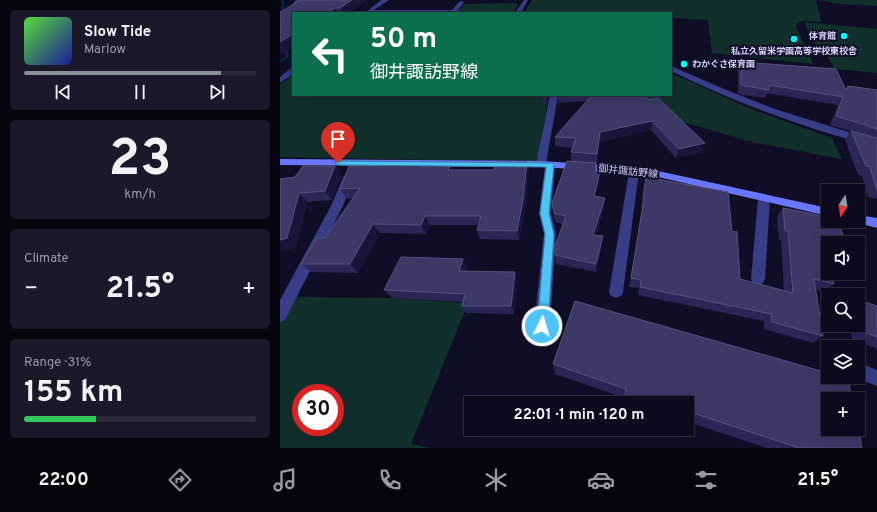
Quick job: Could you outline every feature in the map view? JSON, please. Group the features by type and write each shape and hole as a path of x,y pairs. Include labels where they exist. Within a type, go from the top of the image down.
{"main road":[{"name":"御井諏訪野線","path":"280,162 546,165 658,174 821,210"},
{"path":"865,220 877,223"}],"street":[{"path":"294,12 293,7 299,0"},
{"path":"368,12 383,1 387,0"},
{"path":"519,12 526,0"},
{"path":"454,12 462,2"},
{"path":"672,68 704,84 823,129 877,144"},
{"path":"280,81 292,72"},
{"path":"542,326 550,234 545,213 546,165 554,96"},
{"path":"280,315 337,206 353,163"},
{"path":"616,292 634,172"},
{"path":"758,279 764,198"}],"green space":[{"path":"532,0 816,0 821,22 804,21 797,23 796,27 813,64 712,53 708,20 672,18 672,12 525,12"},
{"path":"819,0 877,0 877,6 839,4"},
{"path":"464,4 518,4 514,12 457,12"},
{"path":"804,22 877,29 877,73 835,69 820,45 814,44"},
{"path":"672,73 751,109 832,138 842,159 752,142 659,115 646,96 672,96"},
{"path":"292,76 292,96 549,96 537,162 280,157 280,85"},
{"path":"289,297 392,298 468,303 411,444 430,448 280,448 280,315"}],"building":[{"path":"302,0 352,0 340,8 335,8 329,12 292,12 292,35 280,42 280,12"},
{"path":"741,62 836,69 846,90 848,86 877,90 877,129 836,116 843,97 769,85 769,90 741,85"},
{"path":"591,96 646,96 648,100 658,98 705,143 679,149 652,121 600,132 597,154 571,152 576,138 555,137"},
{"path":"851,131 877,138 877,188 870,167 866,166"},
{"path":"567,161 596,163 595,171 600,172 594,196 605,198 593,235 603,236 596,264 555,255 555,246 566,216 554,213 552,203"},
{"path":"527,162 523,200 517,231 477,230 481,216 425,216 421,225 373,224 350,264 301,264 317,238 325,238 360,188 340,189 349,166 451,163 448,170 494,170 495,163"},
{"path":"303,166 335,166 325,191 299,193 287,238 280,240 280,179 295,177"},
{"path":"646,177 728,192 732,231 737,232 740,279 793,293 788,231 785,231 783,208 821,216 821,228 841,228 843,236 821,236 821,280 833,280 834,284 814,279 821,332 822,332 823,336 772,322 771,314 640,287 641,280 631,278"},
{"path":"401,257 463,259 459,271 515,272 511,306 462,306 465,294 384,290"},
{"path":"575,301 821,371 821,384 849,384 851,392 821,392 821,436 860,436 862,448 799,448 694,413 694,396 624,396 626,389 553,364"},
{"path":"865,302 877,306 877,337 863,332 865,332"}],"waterway":[{"path":"283,0 283,20"},
{"path":"280,62 287,58 285,42"}],"place":[{"name":"体育館","path":"844,36"},
{"name":"私立久留米学園高等学校東校舎","path":"794,39"},
{"name":"わかぐさ保育園","path":"684,64"}],"route":[{"path":"338,163 550,165 545,213 550,234 542,326"}]}
